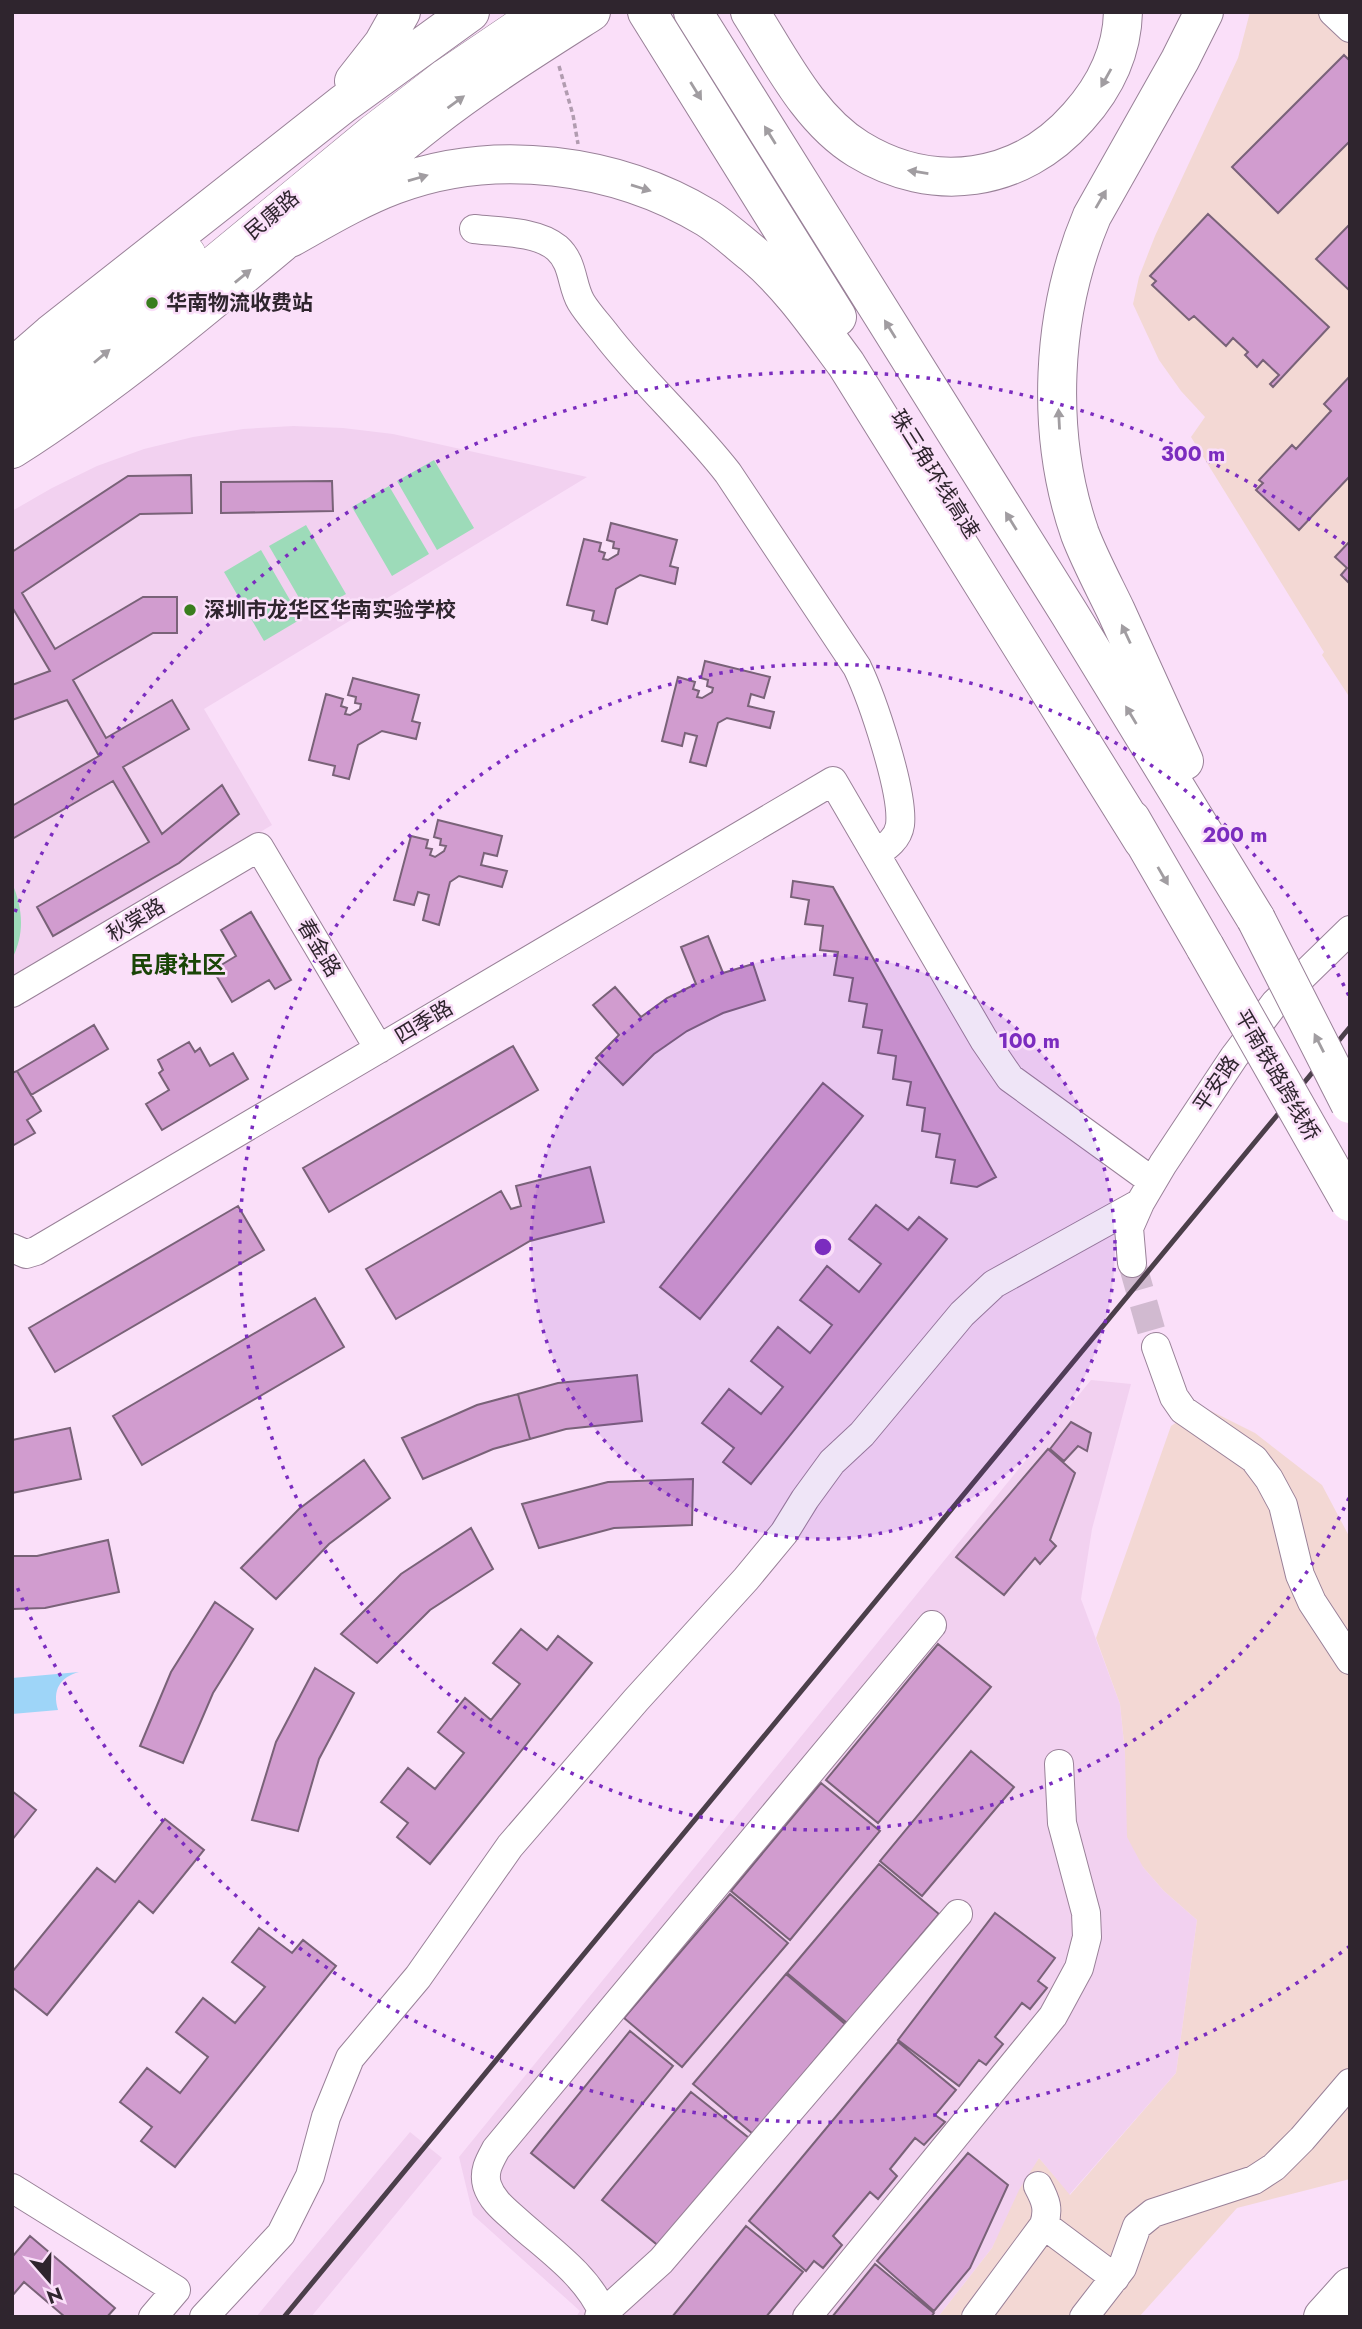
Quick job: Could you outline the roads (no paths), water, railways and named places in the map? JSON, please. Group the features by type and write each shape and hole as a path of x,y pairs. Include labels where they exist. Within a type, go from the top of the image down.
{"highway":[{"path":"281,154 359,76 383,44 401,12"},
{"path":"12,368 51,334 281,154 470,12"},
{"path":"12,449 124,370 429,122 591,12"},
{"path":"750,12 803,94 829,125 856,148 890,166 914,173 951,176 989,173 1025,161 1063,134 1094,99 1112,68 1122,30 1122,12"},
{"path":"1204,12 1092,216 1074,261 1067,288 1059,352 1060,426 1064,464 1081,535 1256,919 1350,1104"},
{"name":"珠三角环线高速","path":"694,13 1069,613 1256,919"},
{"name":"珠三角环线高速","path":"653,23 1029,624 1143,841 1205,947"},
{"path":"289,238 348,205 395,185 443,170 486,166 532,165 586,171 654,192 707,219 755,256 803,305 846,364 1143,841"},
{"name":"平南铁路跨线桥","path":"1205,947 1350,1202"},
{"path":"1323,2317 1350,2287"}],"main road":[{"name":"民康路","path":"12,393 349,124 501,12"},
{"name":"民康路","path":"12,431 372,134 446,77 542,12"}],"street":[{"path":"1333,12 1350,28"},
{"path":"204,2317 281,2234 310,2176 326,2117 350,2058 418,1977 510,1846 636,1700 762,1561 832,1462 862,1434 962,1314 994,1284 1146,1192 1010,1078 984,1040 876,854 895,839 900,827 888,757 868,690 857,667 729,473 618,351 580,301 566,260 557,248 529,236 474,229"},
{"name":"四季路","path":"12,1248 26,1254 36,1251 833,781 876,854"},
{"name":"春金路","path":"259,847 379,1049"},
{"name":"秋棠路","path":"12,993 259,847"},
{"name":"平安路","path":"1132,1263 1129,1228 1146,1192 1234,1057 1275,1003 1350,930"},
{"path":"1156,1347 1174,1397 1188,1415 1254,1459 1269,1479 1283,1505 1300,1575 1312,1602 1350,1660"},
{"path":"932,1625 496,2149 486,2166 486,2183 495,2201 595,2295 601,2315 661,2261 958,1914"},
{"path":"807,2317 1053,2016 1079,1968 1087,1937 1086,1913 1062,1823 1059,1764"},
{"path":"1084,2317 1122,2268 1137,2226 1153,2213 1254,2180 1274,2166 1302,2139 1350,2084"},
{"path":"976,2317 1044,2225 1048,2212 1038,2186"},
{"path":"12,2189 176,2290 153,2317"},
{"path":"1044,2225 1115,2277"}],"water":[{"path":"79,1672 67,1677 59,1685 56,1696 58,1710 12,1714 12,1678"}],"tunnel":[{"path":"1132,1263 1156,1347"}],"railway":[{"path":"284,2317 1350,1027"}],"place":[{"name":"华南物流收费站","path":"152,303"},
{"name":"深圳市龙华区华南实验学校","path":"190,610"}],"district":[{"name":"民康社区","path":"178,965"}]}
